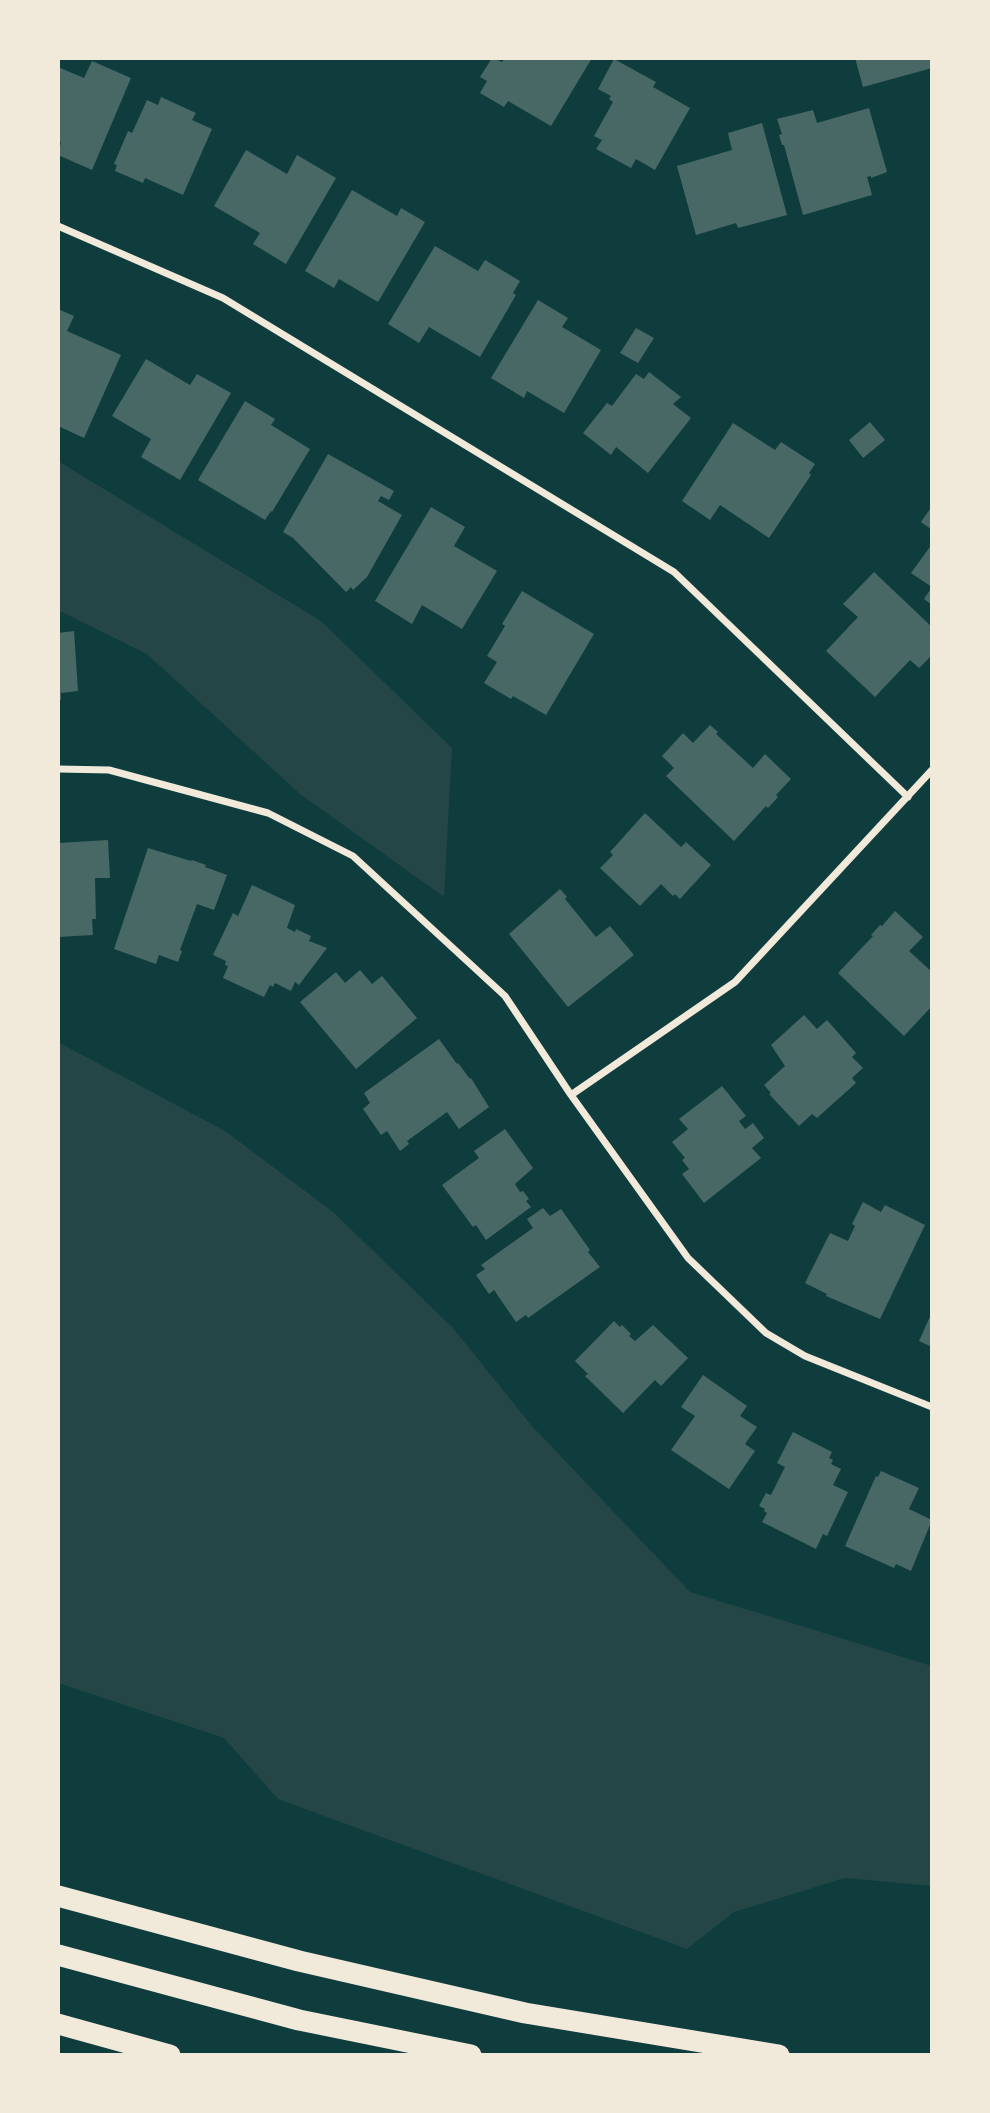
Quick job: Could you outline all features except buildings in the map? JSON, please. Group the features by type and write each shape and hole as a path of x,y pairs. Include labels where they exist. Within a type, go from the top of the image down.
{"highway":[{"path":"58,1896 299,1961 525,2013 779,2055"},
{"path":"58,1955 299,2020 471,2055"},
{"path":"58,2024 170,2055"}],"street":[{"path":"58,226 223,298 674,572 908,797"},
{"path":"58,769 109,770 268,813 353,856 505,996 571,1095 688,1258 766,1333 805,1356 932,1407"},
{"path":"571,1095 735,982 932,770"}],"shaded area":[{"path":"58,461 321,621 452,748 444,897 300,794 147,654 58,610"},
{"path":"58,1042 225,1131 333,1212 453,1328 531,1425 690,1592 932,1666 932,1886 845,1878 734,1912 687,1949 278,1799 224,1738 58,1683"}]}
